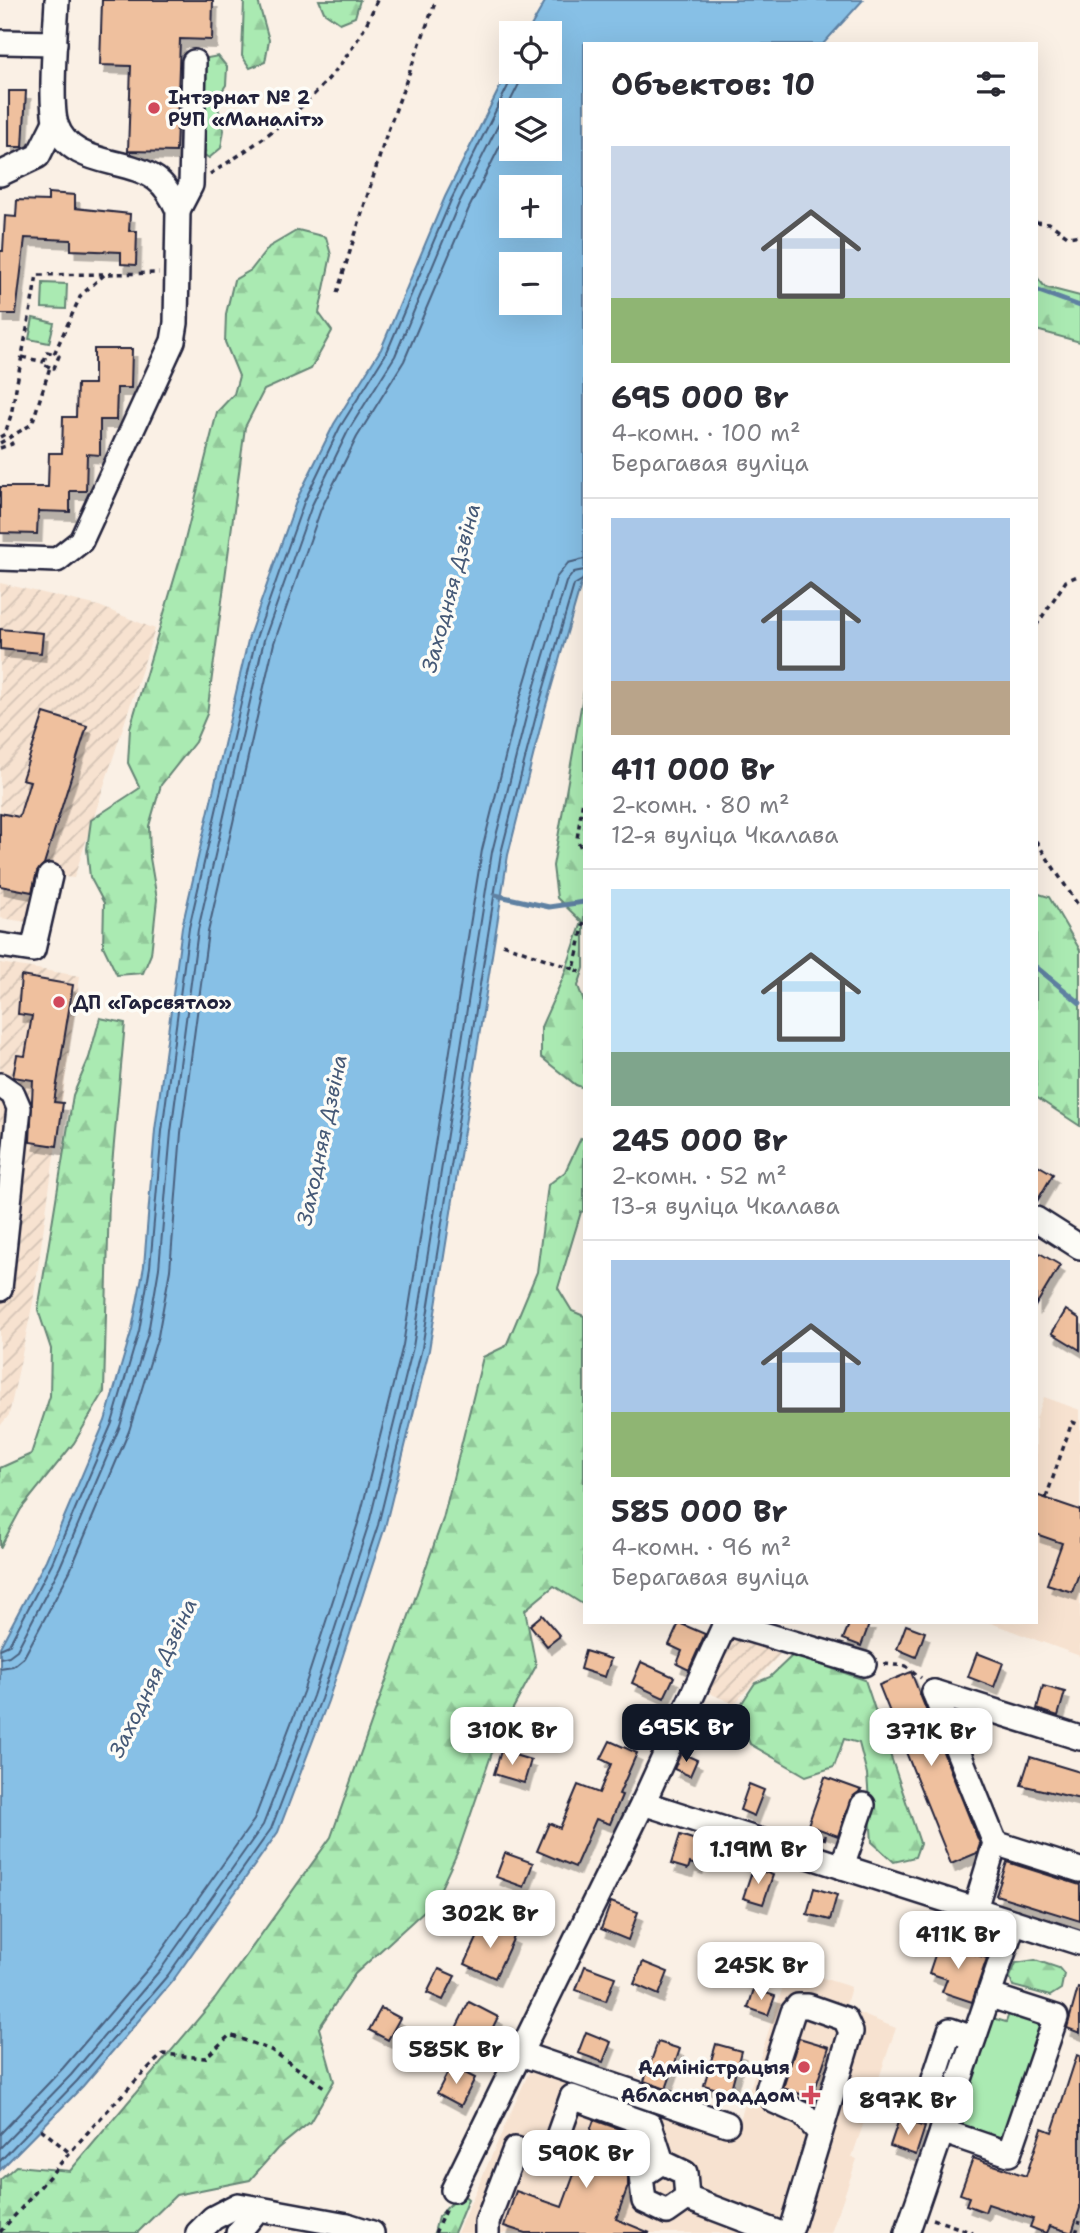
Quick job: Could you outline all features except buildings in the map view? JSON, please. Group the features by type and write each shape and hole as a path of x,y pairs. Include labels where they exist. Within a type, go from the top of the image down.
{"street":[{"path":"0,174 37,156 55,122 57,0"},
{"path":"0,42 55,43"},
{"path":"0,558 57,560 81,541 173,341 178,272 178,209 191,185 194,62"},
{"path":"55,122 71,146 83,154 156,179 178,209"},
{"path":"0,945 33,950 50,876"},
{"path":"0,1085 13,1094 19,1108 0,1289"},
{"path":"1038,1220 1080,1247"},
{"path":"453,2190 643,1803 726,1624"},
{"path":"729,1624 864,1664"},
{"path":"934,1692 1080,1738"},
{"path":"934,1692 995,1843 975,1909"},
{"path":"643,1803 1080,1943"},
{"path":"842,1867 863,1805"},
{"path":"995,1843 1080,1870"},
{"path":"911,2223 1014,1922"},
{"path":"942,2131 1009,2154 1056,2017 988,1995"},
{"path":"790,2233 851,2032 845,2020 808,2006 798,2006 793,2012 768,2089 774,2101 803,2114 819,2132"},
{"path":"934,2079 950,2031 973,2038"},
{"path":"518,2053 727,2124"},
{"path":"480,2133 541,2157 552,2154 572,2097 650,2124 662,2162 685,2172 687,2198"},
{"path":"487,2233 487,2222 515,2149"},
{"path":"662,2162 642,2176 644,2202 667,2212 687,2198"},
{"path":"687,2198 779,2233"},
{"path":"198,2233 213,2218 238,2205 372,2233"},
{"path":"238,2233 258,2208"}],"path":[{"path":"191,185 259,144 337,72 369,21 377,0"},
{"path":"337,293 386,136 436,0"},
{"path":"1038,222 1049,223 1069,237 1080,235"},
{"path":"0,446 12,444 7,436 37,275 178,272"},
{"path":"54,354 81,295 105,274"},
{"path":"21,357 44,362 54,368 58,356 47,352 44,362"},
{"path":"0,437 33,424 50,367"},
{"path":"1038,623 1066,581 1080,575"},
{"path":"583,800 577,839 583,853"},
{"path":"1038,844 1080,908"},
{"path":"575,969 583,927"},
{"path":"503,944 583,973"},
{"path":"1046,1498 1072,1422 1080,1425"},
{"path":"864,1664 906,1666 934,1692"},
{"path":"0,2232 71,2154 118,2096 163,2054 205,2058 230,2035 271,2050 327,2089"},
{"path":"41,2129 71,2154"},
{"path":"435,2233 453,2190"},
{"path":"1076,2233 1080,2221"},
{"path":"911,2223 973,2233"}],"shaded area":[{"path":"0,583 99,606 155,629 74,878 46,875 34,923 0,918"},
{"path":"0,963 80,976 33,1302 9,1415 0,1426"},
{"path":"1044,1397 1080,1410 1080,1656 993,1624 1038,1624 1038,1414"},
{"path":"730,1636 780,1654 734,1704 705,1691"},
{"name":"Абласны раддом","path":"787,1974 810,1974 851,1987 845,2008 896,2028 852,2157 857,2159 831,2233 457,2233 533,2063 738,2126"}],"green space":[{"path":"319,0 360,0 355,17 340,23 324,12"},
{"path":"244,1 258,1 269,40 265,62 250,68 242,56"},
{"path":"218,56 227,67 226,85 216,100 224,130 221,148 209,158 197,150 202,59"},
{"path":"298,230 326,237 331,255 319,313 332,331 311,369 264,390 245,427 207,714 195,742 161,785 149,826 150,858 157,899 151,954 143,973 117,975 103,946 104,903 90,877 87,849 91,820 140,788 128,763 130,728 181,556 217,412 234,394 239,376 225,342 226,314 234,280 251,270 269,247"},
{"path":"1038,278 1045,287 1080,296 1080,342 1038,331"},
{"path":"43,283 67,284 66,309 42,308"},
{"path":"33,318 54,323 49,343 29,339"},
{"path":"583,696 583,971 578,986 583,999 583,1088 541,1057 541,1027 563,978 582,922 557,898 553,866"},
{"path":"1038,894 1049,897 1080,950 1080,1126 1038,1098"},
{"path":"100,1018 125,1023 109,1198 104,1392 74,1443 21,1509 0,1548 0,1468 31,1454 50,1396 51,1349 38,1310 73,1095 89,1058"},
{"path":"583,1139 583,1211 558,1288 572,1311 583,1316 583,1604 554,1586 525,1610 536,1666 497,1738 459,1849 435,1901 355,1974 319,2028 334,2081 310,2122 277,2149 250,2180 176,2195 137,2233 0,2233 0,2180 16,2166 70,2171 215,1999 331,1837 443,1519 483,1357 506,1346 537,1272 548,1185 565,1172"},
{"path":"793,1655 865,1680 920,1843 915,1857 894,1862 872,1842 867,1774 859,1743 844,1739 834,1767 806,1776 750,1744 736,1712 755,1683 770,1677"},
{"path":"1035,1960 1059,1968 1064,1974 1061,1989 1050,1996 1013,1986 1010,1977 1016,1963"},
{"path":"1010,2011 1043,2022 1005,2141 954,2125 989,2017 1006,2022"},
{"path":"461,2193 468,2199 454,2233 434,2233 438,2217"}],"water":[{"name":"Заходняя Дзвіна","path":"546,0 863,0 825,42 583,42 583,577 545,709 508,855 429,1350 385,1527 328,1701 278,1832 174,1979 83,2086 0,2170 0,1647 46,1560 105,1421 132,1329 144,1266 155,1130 182,927 249,636 297,499 334,424 381,349 445,197 502,84 562,84 562,21 534,21"}],"waterway":[{"path":"1038,291 1080,306"},
{"path":"495,895 549,907 583,902"},
{"path":"1038,969 1080,1003"}],"place":[{"name":"Інтэрнат № 2 РУП «Маналіт»","path":"154,108"},
{"name":"ДП «Гарсвятло»","path":"59,1002"},
{"name":"Адміністрацыя","path":"804,2067"},
{"name":"Абласны раддом","path":"811,2095"}]}
